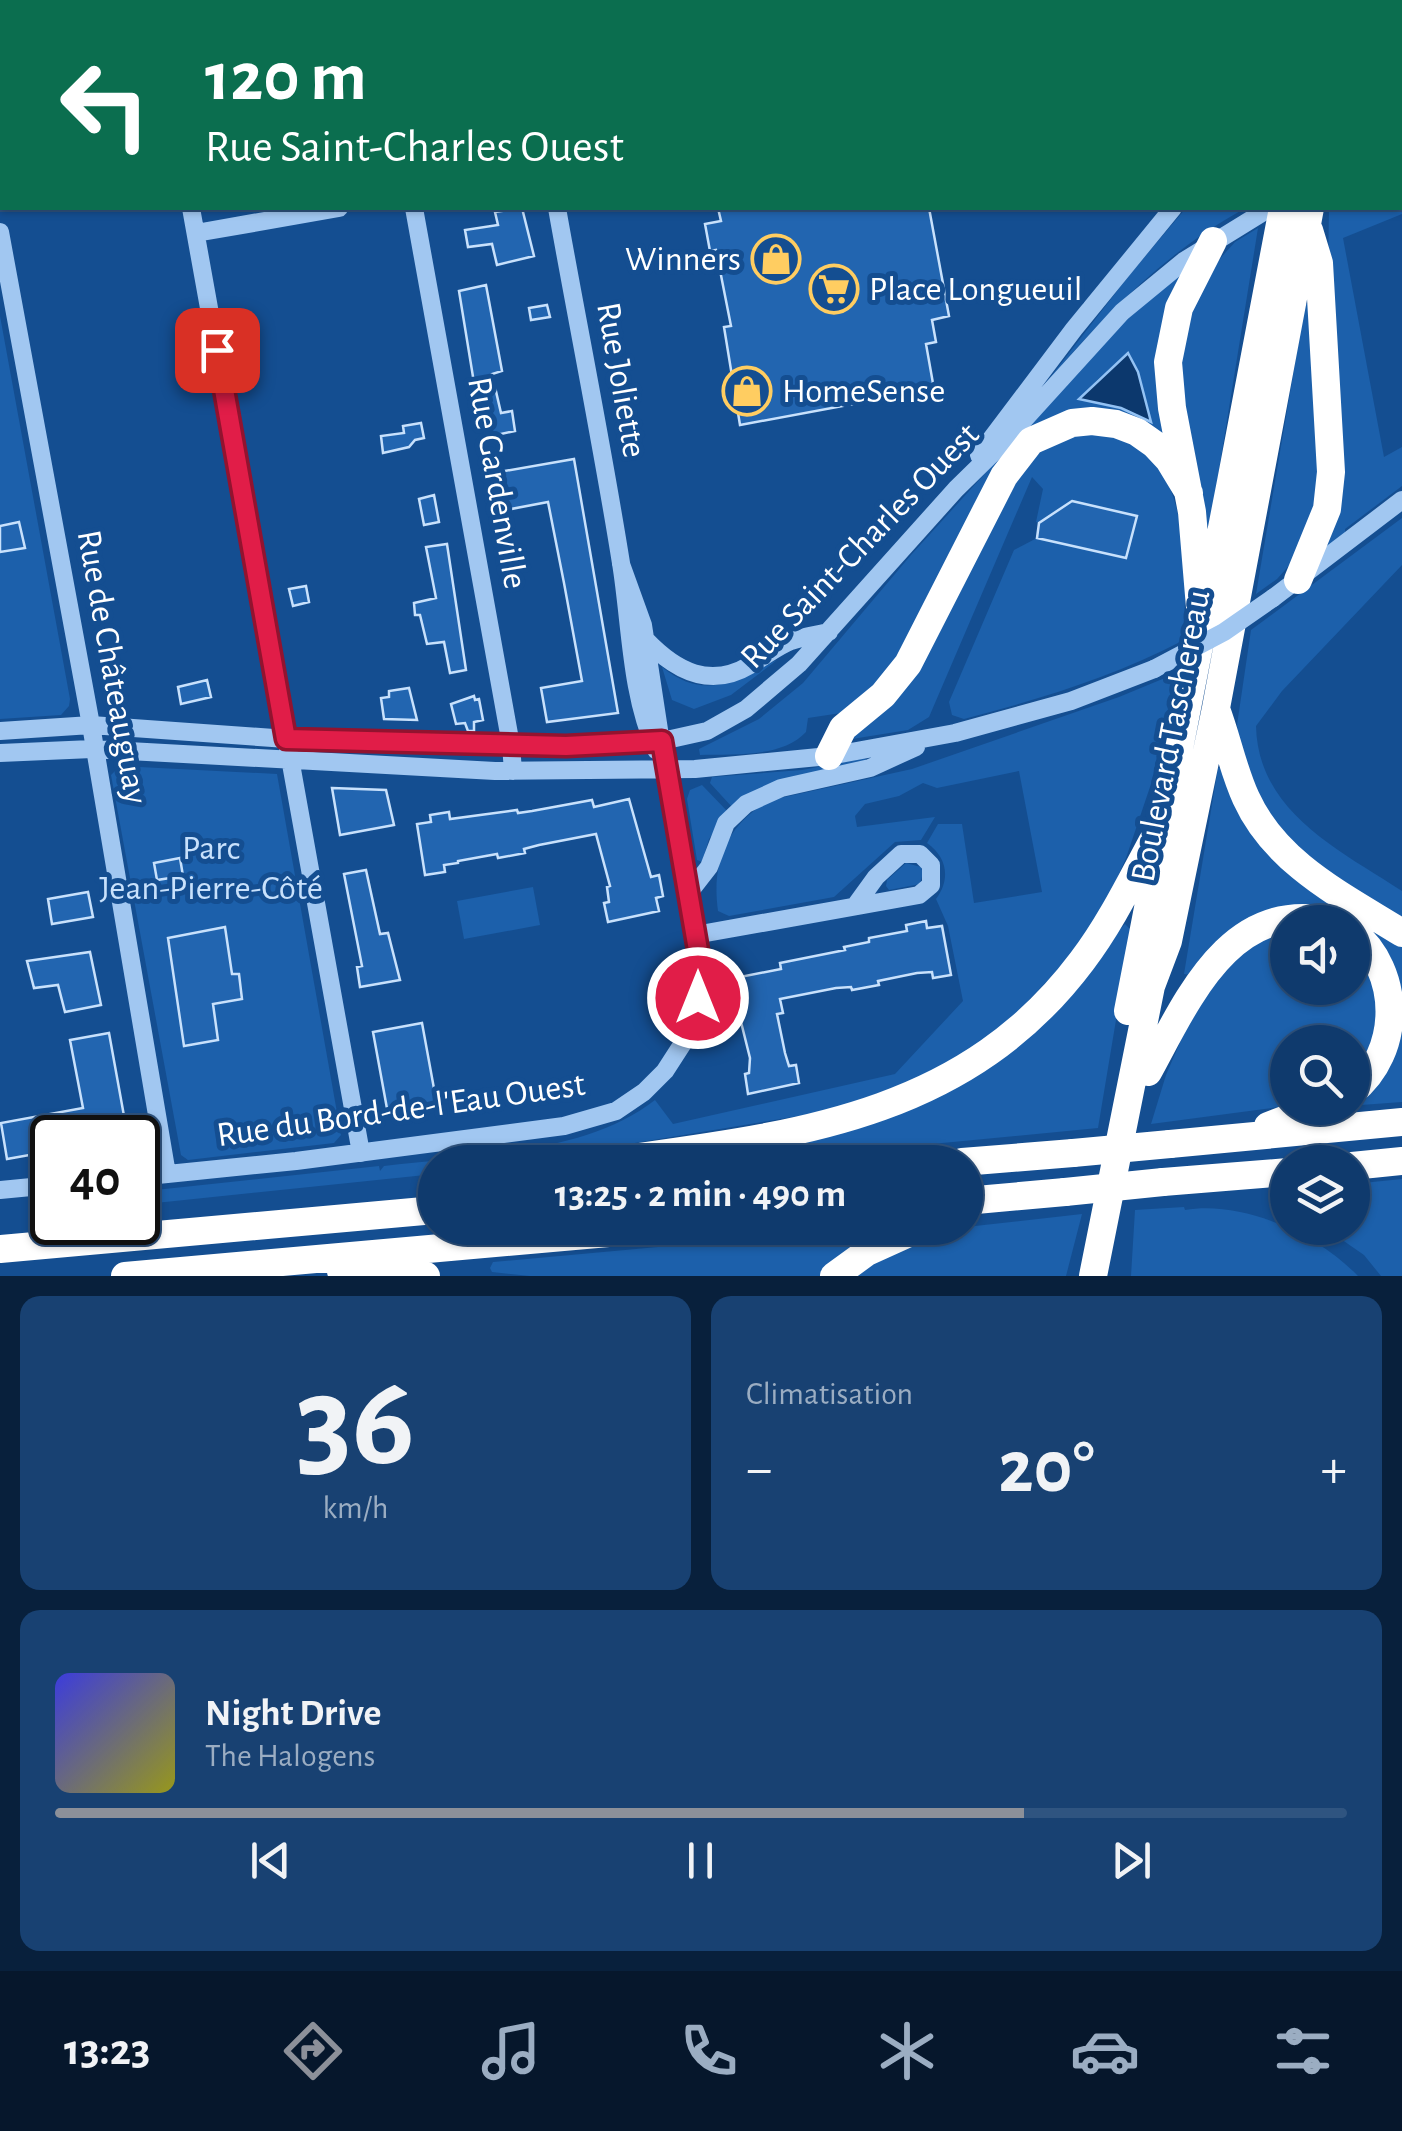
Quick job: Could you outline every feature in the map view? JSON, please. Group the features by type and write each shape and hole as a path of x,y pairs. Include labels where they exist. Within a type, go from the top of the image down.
{"highway":[{"name":"Boulevard Taschereau","path":"1077,1276 1164,818 1204,634 1282,210"},
{"name":"Boulevard Taschereau","path":"1094,1276 1151,986 1168,941 1216,708 1308,216"},
{"path":"1298,580 1327,509 1332,472 1319,263 1308,216"},
{"path":"1204,634 1190,493 1170,395 1170,350 1179,308 1214,241"},
{"path":"829,756 843,728 883,695 908,664 1004,476 1031,440 1072,423 1116,424 1154,444 1190,493"},
{"path":"1216,708 1243,792 1272,839 1304,870 1402,933"},
{"path":"702,1145 837,1122 900,1101 955,1075 1023,1025 1074,972 1110,920 1164,818"},
{"path":"1148,1072 1196,987 1230,946 1270,924"},
{"path":"1110,1276 1166,988 1168,941"},
{"path":"1370,946 1393,982 1398,1010 1387,1056 1370,1078"},
{"path":"983,1160 1402,1122"},
{"path":"1239,1138 1272,1125"},
{"path":"1370,1164 1402,1161"},
{"path":"983,1199 1270,1174"},
{"path":"272,1225 418,1196"},
{"path":"0,1249 418,1212"},
{"path":"126,1276 474,1245"},
{"path":"834,1276 883,1245"},
{"path":"250,1265 426,1276"}],"street":[{"path":"191,210 361,1153"},
{"path":"196,232 328,210"},
{"name":"Rue Gardenville","path":"414,210 513,771"},
{"name":"Rue Joliette","path":"557,210 621,564 627,628 645,722 657,742"},
{"path":"956,488 1022,397 1171,210"},
{"name":"Rue Saint-Charles Ouest","path":"0,731 91,726 286,739 511,745 657,742 699,734 731,718 780,681 829,632 1110,323 1161,278 1266,210"},
{"name":"Rue de Châteauguay","path":"0,232 91,726 167,1174"},
{"path":"0,754 92,748 513,771 665,769 829,756 940,736 1037,712 1154,670 1224,632 1274,598 1402,500"},
{"name":"Rue Joliette","path":"621,564 646,640 657,742 688,894 700,976 697,1005 685,1040 660,1076"},
{"path":"646,640 680,670 718,676 739,672 790,641 829,632"},
{"path":"688,894 709,867 726,823 752,800 792,785 870,768 940,736"},
{"path":"695,935 855,906"},
{"name":"Rue du Bord-de-l'Eau Ouest","path":"160,1174 486,1139 585,1122 622,1108 660,1076"},
{"path":"0,1190 30,1187"}],"green space":[{"path":"1184,210 1242,210 1186,246 1136,288 1045,384"},
{"path":"1329,210 1402,210 1402,214 1343,238 1384,457 1402,447 1402,486 1345,529 1345,535 1324,551"},
{"path":"1258,228 1210,526 1206,527 1178,396 1181,332 1217,262 1235,242"},
{"path":"1185,269 1170,440 1058,418 896,668 841,713 808,718 806,732 784,746 756,753 700,755 699,749 759,719 803,683 911,555 1117,328","holes":["1129,353 1138,372 1150,422 1121,408 1081,400 1097,380"]},
{"path":"1305,304 1314,304 1320,494 1294,560 1256,594"},
{"path":"0,316 70,699 61,715 0,719"},
{"path":"1078,432 1117,436 1141,448 1159,467 1172,493 1184,555 1182,641 1130,666 1048,695 964,719 952,715 949,702 1014,550 1037,538 1046,540 1050,525 1036,522 1043,489 1032,477 929,717 908,730 852,739 999,504 1043,448"},
{"path":"1402,518 1402,565 1282,691 1256,726 1260,756 1286,805 1329,843 1402,891 1402,922 1317,865 1273,821 1244,763 1237,725 1251,630"},
{"path":"777,660 731,695 694,709 672,700 662,667 678,678 707,686 734,680"},
{"path":"1177,673 1151,784 1107,901 1071,956 1007,1023 936,1072 829,1111 622,1145 548,1145 595,1132 655,1100 673,1124 895,1074 963,1001 948,926 936,899 944,884 945,869 939,855 927,843 938,824 962,824 974,903 1042,892 1019,771 937,788 923,783 899,796 865,804 855,816 857,827 935,817 921,840 895,842 834,897 729,916 718,911 720,860 733,832 771,800 912,769"},
{"path":"865,758 867,763 769,784 732,807 710,783 712,777 802,770"},
{"name":"Parc Jean-Pierre-Côté","path":"120,766 277,774 341,1135 334,1143 188,1160 181,1155 111,775"},
{"path":"1222,767 1236,793 1362,905 1270,905 1270,937 1190,975 1184,974 1218,768"},
{"path":"702,785 728,812 709,839 702,862 697,860 687,799 690,790"},
{"path":"906,863 921,867 920,884 889,890 887,880"},
{"path":"533,887 540,925 464,939 457,901"},
{"path":"1370,912 1402,940 1402,996 1399,983 1370,957"},
{"path":"1125,924 1131,930 1098,1128 922,1145 780,1145 882,1120 984,1070"},
{"path":"1270,937 1270,1005 1370,1005 1370,977 1388,1013 1370,1048 1370,1025 1270,1025 1270,1108 1151,1124 1166,1075 1194,1010 1238,953"},
{"path":"1402,1032 1402,1102 1370,1104 1370,1085 1397,1048"},
{"path":"418,1162 418,1176 160,1203 160,1189 379,1166 380,1171 384,1166"},
{"path":"1402,1179 1402,1276 1381,1276 1364,1255 1350,1245 1370,1245 1370,1182"},
{"path":"1184,1207 1254,1215 1270,1221 1270,1245 1320,1245 1358,1276 1131,1276 1135,1210"},
{"path":"1082,1214 1066,1276 849,1276 909,1245 983,1245 983,1225"},
{"path":"680,1245 863,1245 823,1276 530,1276 492,1272 493,1262"}],"shaded area":[{"path":"1128,353 1138,372 1151,422 1121,408 1079,399"}],"building":[{"path":"522,210 534,256 497,265 492,244 468,247 465,230 498,225 495,212"},
{"name":"Place Longueuil","path":"718,210 929,210 949,316 932,320 936,342 926,344 934,389 740,425 724,327 731,326 716,250 710,251 705,224 721,221"},
{"path":"486,285 502,371 492,374 501,413 512,411 515,431 487,437 459,291"},
{"path":"547,305 550,317 531,320 529,308"},
{"path":"421,423 424,438 409,447 383,453 381,436 404,433 403,426"},
{"path":"574,459 618,713 547,722 541,688 582,681 564,583 548,502 506,510 499,472"},
{"path":"434,495 439,522 424,525 419,499"},
{"path":"1072,501 1137,516 1126,558 1037,538 1039,523"},
{"path":"19,522 25,548 0,552 0,526"},
{"path":"447,544 466,670 450,673 444,642 427,644 414,603 436,598 426,547"},
{"path":"306,586 309,602 293,606 289,589"},
{"path":"207,680 211,697 181,704 178,687"},
{"path":"409,688 417,720 384,719 381,698 389,697 389,691"},
{"path":"474,696 479,699 483,720 474,722 474,731 468,731 465,723 456,724 451,704"},
{"path":"332,788 386,790 394,825 340,835"},
{"path":"629,799 651,877 659,875 663,896 656,898 659,911 608,922 604,903 609,902 610,886 596,834 524,849 525,853 458,861 444,865 445,872 425,875 417,824 431,822 430,815 449,812 450,819 517,810 518,813 592,800 594,807"},
{"path":"180,858 183,876 157,880 154,863"},
{"path":"366,870 380,934 388,933 400,980 360,987 357,967 362,966 344,874"},
{"path":"88,892 93,917 52,924 48,899"},
{"path":"926,921 927,928 942,926 951,975 933,978 932,972 917,973 878,981 879,985 852,990 836,988 780,999 783,1013 777,1014 785,1053 789,1066 796,1065 799,1083 748,1094 745,1074 749,1073 750,1058 734,994 738,993 735,978 781,969 780,963 845,950 844,947 869,942 869,938 907,931 906,925"},
{"path":"225,927 232,974 239,974 242,999 213,1004 218,1040 184,1046 168,938"},
{"path":"90,952 101,1005 65,1012 58,985 34,988 27,961"},
{"path":"422,1023 437,1105 388,1114 373,1032"},
{"path":"109,1033 124,1115 45,1115 83,1108 70,1040"},
{"path":"30,1118 30,1155 7,1159 1,1123"}],"place":[{"name":"Winners","path":"776,259"},
{"name":"Place Longueuil","path":"834,289"},
{"name":"HomeSense","path":"747,391"}],"route":[{"path":"217,350 286,739 566,746 662,741 698,950 698,998"}]}
